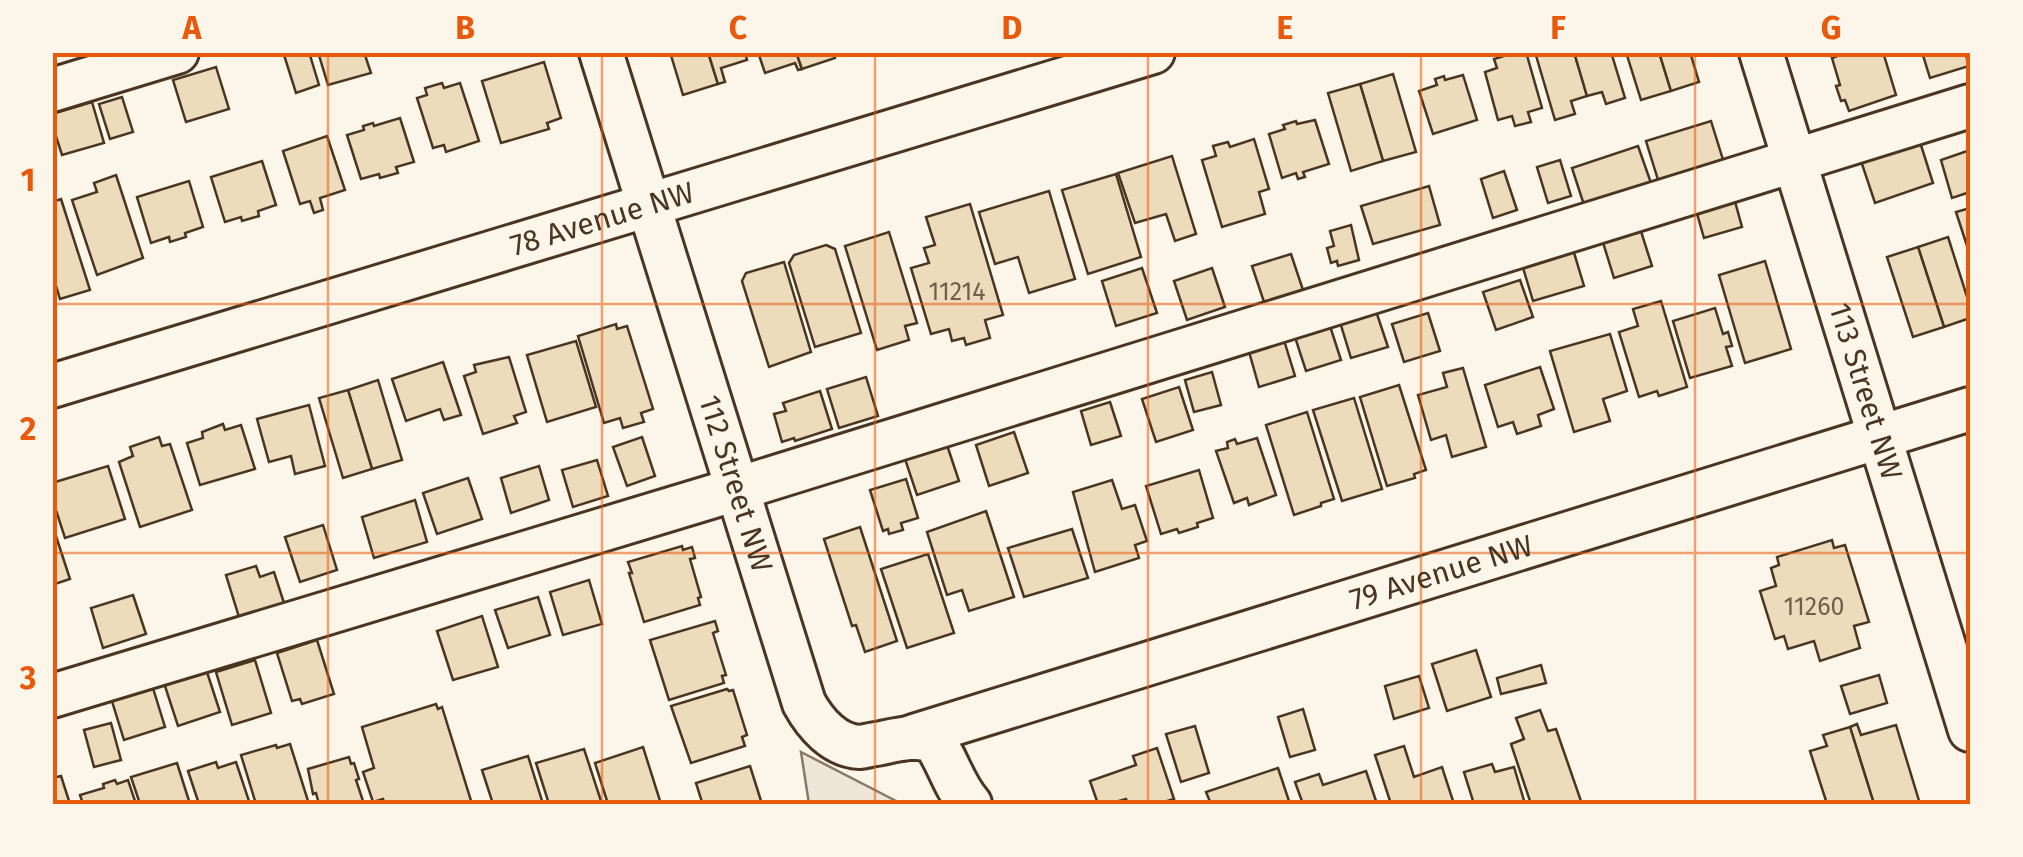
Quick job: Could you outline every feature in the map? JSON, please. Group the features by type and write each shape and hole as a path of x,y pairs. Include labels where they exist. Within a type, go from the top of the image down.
{"street":[{"path":"52,90 177,52"},
{"name":"112 Street NW","path":"601,52 804,703 828,734 846,743 861,747 914,736"},
{"name":"78 Avenue NW","path":"52,386 1153,52"},
{"name":"113 Street NW","path":"1761,52 1969,722"},
{"path":"52,696 736,489 1970,106"},
{"name":"79 Avenue NW","path":"914,736 1970,409"},
{"path":"914,736 933,740 959,791 970,804"}],"shaded area":[{"path":"801,752 902,804 809,804"}],"building":[{"path":"309,52 319,85 296,93 284,55"},
{"path":"318,52 364,52 371,73 328,85"},
{"path":"670,52 708,52 718,84 683,95"},
{"path":"708,52 745,52 747,60 721,68 725,82 718,84"},
{"path":"758,52 796,52 802,69 798,70 795,63 765,73"},
{"path":"796,52 833,52 835,58 802,69"},
{"path":"1526,52 1542,108 1528,112 1531,122 1515,126 1512,116 1498,120 1485,72 1497,68 1494,59"},
{"path":"1535,52 1574,52 1587,96 1571,101 1575,114 1555,120"},
{"path":"1574,52 1611,52 1625,98 1606,104 1602,92 1587,96"},
{"path":"1626,52 1659,52 1671,91 1641,100"},
{"path":"1659,52 1690,52 1699,82 1671,91"},
{"path":"1848,52 1883,52 1896,95 1849,111 1836,86 1840,85 1832,58"},
{"path":"1922,52 1965,52 1969,66 1930,78"},
{"path":"544,62 561,118 547,123 549,129 501,143 482,81"},
{"path":"216,67 229,109 186,122 173,80"},
{"path":"1393,74 1416,152 1383,161 1360,84"},
{"path":"1463,75 1477,120 1433,134 1419,91 1437,85 1435,79"},
{"path":"442,83 444,88 460,83 479,141 446,152 444,145 433,148 417,98 427,95 425,88"},
{"path":"1360,84 1383,161 1351,171 1328,93"},
{"path":"122,97 133,132 110,139 99,104"},
{"path":"92,102 104,143 62,155 52,114"},
{"path":"400,118 414,162 396,167 398,173 361,179 347,135 364,130 363,126"},
{"path":"1315,120 1329,164 1303,172 1305,177 1298,179 1296,173 1282,178 1269,134 1296,121 1297,124"},
{"path":"1711,121 1724,163 1659,183 1646,141"},
{"path":"327,136 345,190 320,198 323,210 314,213 310,201 300,204 283,151"},
{"path":"1254,139 1269,189 1259,192 1265,214 1222,227 1202,160 1216,156 1213,146 1228,142 1230,147"},
{"path":"1920,142 1933,183 1875,203 1861,161"},
{"path":"1638,146 1651,183 1584,205 1572,168"},
{"path":"1970,150 1970,192 1952,198 1941,160"},
{"path":"1172,156 1196,234 1175,241 1166,214 1135,223 1118,173"},
{"path":"1560,160 1571,196 1548,203 1537,167"},
{"path":"262,161 276,205 258,211 259,216 225,222 211,177"},
{"path":"1504,171 1517,210 1493,218 1481,179"},
{"path":"1116,174 1141,257 1088,274 1062,190"},
{"path":"116,175 143,258 97,275 72,200 97,192 94,183"},
{"path":"189,181 203,227 170,242 169,237 151,243 137,197"},
{"path":"1429,186 1440,225 1373,244 1361,206"},
{"path":"1049,191 1075,279 1029,293 1018,257 995,264 979,212"},
{"path":"1734,198 1742,227 1704,238 1696,210"},
{"path":"61,199 90,290 60,299 52,273 52,202"},
{"path":"970,204 1003,315 985,320 990,338 966,345 964,338 952,341 949,329 931,334 911,268 929,263 924,248 935,245 926,217"},
{"path":"1970,208 1970,255 1956,212"},
{"path":"1351,225 1359,260 1338,266 1337,261 1331,263 1327,248 1334,246 1330,231"},
{"path":"1639,225 1652,266 1614,278 1601,236"},
{"path":"889,232 917,323 905,326 909,340 877,350 845,246"},
{"path":"1948,237 1970,306 1970,318 1944,327 1918,247"},
{"path":"826,245 835,249 861,333 815,347 789,263 794,255"},
{"path":"1572,246 1584,286 1533,301 1521,261"},
{"path":"1918,247 1944,327 1913,337 1887,257"},
{"path":"1291,254 1304,293 1265,305 1252,266"},
{"path":"1765,261 1791,349 1745,363 1719,275"},
{"path":"784,262 811,352 769,367 742,281 746,273"},
{"path":"1142,268 1157,313 1116,326 1102,281"},
{"path":"1212,268 1225,307 1187,320 1174,281"},
{"path":"1520,280 1533,317 1496,330 1483,292"},
{"path":"1661,301 1687,387 1659,396 1657,391 1639,397 1619,332 1638,326 1633,309"},
{"path":"1715,308 1723,334 1728,332 1732,346 1726,347 1732,366 1690,378 1673,321"},
{"path":"1376,311 1388,347 1351,358 1340,322"},
{"path":"1428,313 1440,351 1404,362 1392,324"},
{"path":"1329,323 1341,360 1306,371 1294,334"},
{"path":"616,324 617,329 627,326 653,409 641,413 644,422 623,428 620,418 604,423 578,336"},
{"path":"1610,334 1627,391 1603,399 1610,421 1574,432 1550,351"},
{"path":"1283,337 1295,376 1259,387 1248,348"},
{"path":"576,341 596,407 547,422 527,355"},
{"path":"509,357 526,412 514,416 517,423 483,434 464,376 476,372 474,365"},
{"path":"443,362 461,415 444,420 440,409 406,421 392,379"},
{"path":"1540,367 1554,409 1538,415 1541,426 1517,434 1513,422 1498,427 1485,385"},
{"path":"1463,368 1486,447 1452,457 1446,435 1431,440 1418,395 1447,387 1443,373"},
{"path":"1212,372 1221,405 1194,412 1185,380"},
{"path":"866,377 878,416 839,428 827,389"},
{"path":"378,380 402,460 372,469 348,390"},
{"path":"1399,385 1426,470 1414,474 1415,478 1387,486 1360,397"},
{"path":"1179,387 1193,430 1156,442 1142,399"},
{"path":"348,390 372,469 343,478 319,398"},
{"path":"820,391 832,429 782,442 774,414 786,411 783,403"},
{"path":"1354,398 1382,489 1342,501 1313,410"},
{"path":"1110,402 1121,436 1091,445 1081,411"},
{"path":"309,405 325,466 295,474 291,456 269,462 257,419"},
{"path":"1307,412 1334,499 1294,515 1266,425"},
{"path":"223,424 225,430 241,425 255,469 200,485 187,443 203,438 202,432"},
{"path":"1014,432 1028,473 989,486 976,445"},
{"path":"159,437 162,446 170,444 192,510 140,527 119,462 133,456 130,447"},
{"path":"642,437 655,476 627,486 613,447"},
{"path":"1257,438 1276,495 1249,505 1247,498 1234,503 1216,451 1228,448 1227,442 1235,439 1237,444"},
{"path":"945,439 959,481 917,495 903,453"},
{"path":"597,460 608,496 573,507 562,470"},
{"path":"108,466 125,519 65,538 52,498 52,483"},
{"path":"539,466 549,500 511,513 501,478"},
{"path":"1199,470 1213,518 1179,533 1177,529 1161,534 1146,486"},
{"path":"468,478 482,519 437,534 423,493"},
{"path":"906,479 918,518 901,523 903,530 889,534 888,529 883,531 870,490"},
{"path":"1112,480 1122,509 1135,505 1147,541 1135,545 1139,558 1095,572 1073,492"},
{"path":"415,500 427,542 374,558 362,517"},
{"path":"986,511 1014,597 969,611 962,590 947,595 927,532"},
{"path":"52,524 70,579 52,585"},
{"path":"323,525 337,570 300,582 285,537"},
{"path":"860,527 897,641 865,652 856,625 852,626 824,539"},
{"path":"1072,529 1088,578 1024,597 1008,548"},
{"path":"1832,540 1834,548 1845,545 1869,622 1854,626 1860,648 1820,661 1814,641 1788,649 1784,636 1775,639 1760,591 1776,586 1771,568 1779,565 1777,557"},
{"path":"682,546 683,550 692,547 695,558 690,559 700,605 644,622 628,562"},
{"path":"928,554 954,633 907,648 881,569"},
{"path":"256,566 260,577 274,572 284,603 239,617 226,575"},
{"path":"589,580 602,624 563,635 550,592"},
{"path":"133,595 146,634 103,648 91,608"},
{"path":"538,597 550,635 508,648 495,610"},
{"path":"482,616 498,667 453,680 437,631"},
{"path":"715,621 718,631 713,633 726,675 722,676 724,683 669,700 650,640"},
{"path":"317,640 334,694 302,704 300,699 292,701 277,653"},
{"path":"1476,650 1491,697 1447,711 1432,664"},
{"path":"255,660 271,713 232,725 216,672"},
{"path":"1541,665 1546,683 1501,694 1497,678"},
{"path":"206,669 220,712 178,726 164,683"},
{"path":"1879,675 1887,703 1850,714 1841,686"},
{"path":"1419,676 1429,708 1394,719 1385,686"},
{"path":"152,685 165,727 124,740 111,698"},
{"path":"733,690 747,735 742,737 745,746 691,763 671,706"},
{"path":"436,704 438,709 442,707 472,804 385,804 383,799 373,802 363,772 374,768 362,727"},
{"path":"1303,709 1315,750 1290,757 1278,717"},
{"path":"1540,710 1548,731 1556,729 1582,804 1531,804 1511,744 1524,739 1516,718"},
{"path":"111,723 121,760 94,767 84,730"},
{"path":"1857,724 1861,735 1896,725 1920,804 1874,804 1850,727"},
{"path":"1195,726 1209,773 1181,782 1166,734"},
{"path":"1850,727 1874,804 1827,804 1810,751 1827,746 1823,735"},
{"path":"290,744 309,804 256,804 241,755"},
{"path":"1404,746 1414,777 1442,767 1454,804 1391,804 1375,755"},
{"path":"643,747 661,804 608,804 595,763"},
{"path":"1157,748 1174,799 1157,804 1128,804 1126,799 1098,804 1090,781 1136,765 1133,756"},
{"path":"584,749 602,804 549,804 536,763"},
{"path":"528,756 543,804 493,804 482,770"},
{"path":"349,757 364,804 319,804 308,769"},
{"path":"216,762 218,768 236,762 250,804 199,804 188,771"},
{"path":"177,763 190,804 140,804 131,777"},
{"path":"1492,764 1495,772 1514,767 1525,804 1474,804 1464,772"},
{"path":"750,766 762,804 695,804 702,802 696,783"},
{"path":"1278,768 1290,804 1211,804 1206,792"},
{"path":"1366,771 1377,804 1303,804 1295,782 1319,774 1323,785"},
{"path":"61,776 70,804 52,804 52,778"},
{"path":"115,780 117,784 128,780 136,804 83,804 80,795 104,788 103,784"}]}
